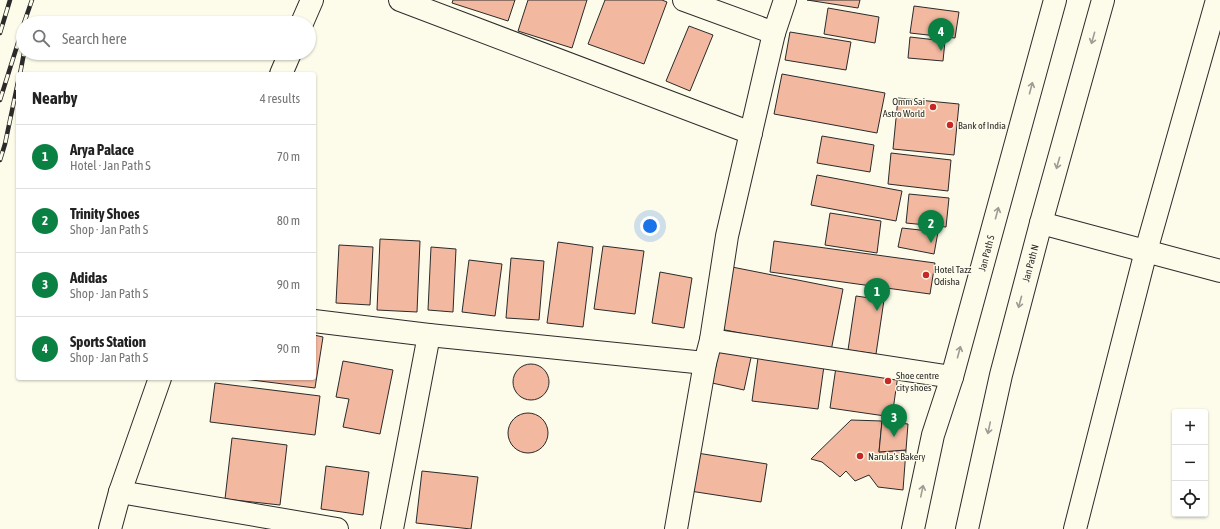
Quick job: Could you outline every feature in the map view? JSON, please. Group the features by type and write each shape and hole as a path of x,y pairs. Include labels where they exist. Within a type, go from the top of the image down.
{"street":[{"path":"305,16 312,0"},
{"path":"400,0 425,4 751,133"},
{"path":"684,0 774,33"},
{"path":"676,529 705,362 711,340 727,236 774,33 785,0"},
{"name":"Jan Path S","path":"913,529 933,435 952,377 1055,0"},
{"name":"Jan Path N","path":"967,529 1001,375 1041,223 1103,0"},
{"path":"1075,529 1146,251 1217,0"},
{"path":"282,72 287,60"},
{"path":"1041,223 1220,271"},
{"path":"316,321 429,335 705,362"},
{"path":"392,529 429,335"},
{"path":"711,340 952,377"},
{"path":"110,529 120,492 159,380"},
{"path":"120,492 337,529"}],"building":[{"path":"453,0 515,0 508,21 452,3"},
{"path":"528,0 587,0 572,48 518,31"},
{"path":"605,0 662,0 667,2 644,64 588,44"},
{"path":"807,0 860,0 858,8"},
{"path":"914,6 959,12 955,38 910,33"},
{"path":"828,8 879,17 875,43 824,34"},
{"path":"689,26 713,35 690,91 666,81"},
{"path":"790,32 851,42 846,70 785,60"},
{"path":"910,37 945,41 943,61 908,58"},
{"path":"782,74 885,93 877,133 774,114"},
{"path":"898,98 959,104 954,155 893,149"},
{"path":"822,136 874,145 870,172 817,163"},
{"path":"891,153 951,160 948,191 888,184"},
{"path":"817,175 902,191 896,221 811,205"},
{"path":"909,194 949,198 946,227 906,223"},
{"path":"830,213 881,221 877,253 825,245"},
{"path":"902,228 938,232 934,254 898,247"},
{"path":"380,239 420,241 417,312 377,310"},
{"path":"774,241 935,263 930,294 770,272"},
{"path":"558,242 593,247 583,327 547,323"},
{"path":"339,245 373,247 370,305 336,303"},
{"path":"603,246 644,251 635,314 594,309"},
{"path":"431,247 456,249 453,312 428,310"},
{"path":"511,258 544,261 539,320 506,318"},
{"path":"469,260 502,264 495,316 462,312"},
{"path":"732,267 843,289 831,351 720,329"},
{"path":"660,272 692,278 684,328 652,323"},
{"path":"856,296 884,300 876,354 848,350"},
{"path":"316,335 323,337 315,388 252,380 316,380"},
{"path":"720,346 752,353 744,390 712,383"},
{"path":"758,358 824,366 818,409 752,401"},
{"path":"343,361 393,370 380,434 343,427 349,399 336,397"},
{"path":"535,364 544,369 548,375 548,389 544,395 535,400 527,400 518,395 514,389 513,378 518,369 524,365"},
{"path":"836,367 898,375 892,417 830,408"},
{"path":"215,383 320,396 315,435 210,422"},
{"path":"524,413 532,413 539,416 545,422 548,433 545,444 539,450 532,453 524,453 517,450 511,444 508,437 508,429 511,422 517,416"},
{"name":"Narula's Bakery","path":"851,420 882,421 879,452 906,450 903,490 878,487 869,475 855,481 846,471 840,477 822,462 811,459"},
{"path":"882,421 908,424 906,450 879,452"},
{"path":"232,438 287,445 280,505 225,499"},
{"path":"697,453 767,464 761,502 690,491"},
{"path":"326,466 369,472 363,515 321,509"},
{"path":"422,471 478,477 471,529 416,523"}],"railway":[{"path":"0,33 10,0"},
{"path":"26,16 32,0"},
{"path":"0,100 16,49"},
{"path":"20,72 23,60"},
{"path":"0,160 5,144 16,92"}],"place":[{"name":"Sports Station","path":"941,51"},
{"name":"Omm Sai Astro World","path":"933,107"},
{"name":"Bank of India","path":"950,125"},
{"name":"Trinity Shoes","path":"931,243"},
{"name":"Hotel Tazz Odisha","path":"926,275"},
{"name":"Arya Palace","path":"877,311"},
{"name":"Shoe centre city shoes","path":"888,381"},
{"name":"Adidas","path":"894,437"},
{"name":"Narula's Bakery","path":"860,456"}]}
